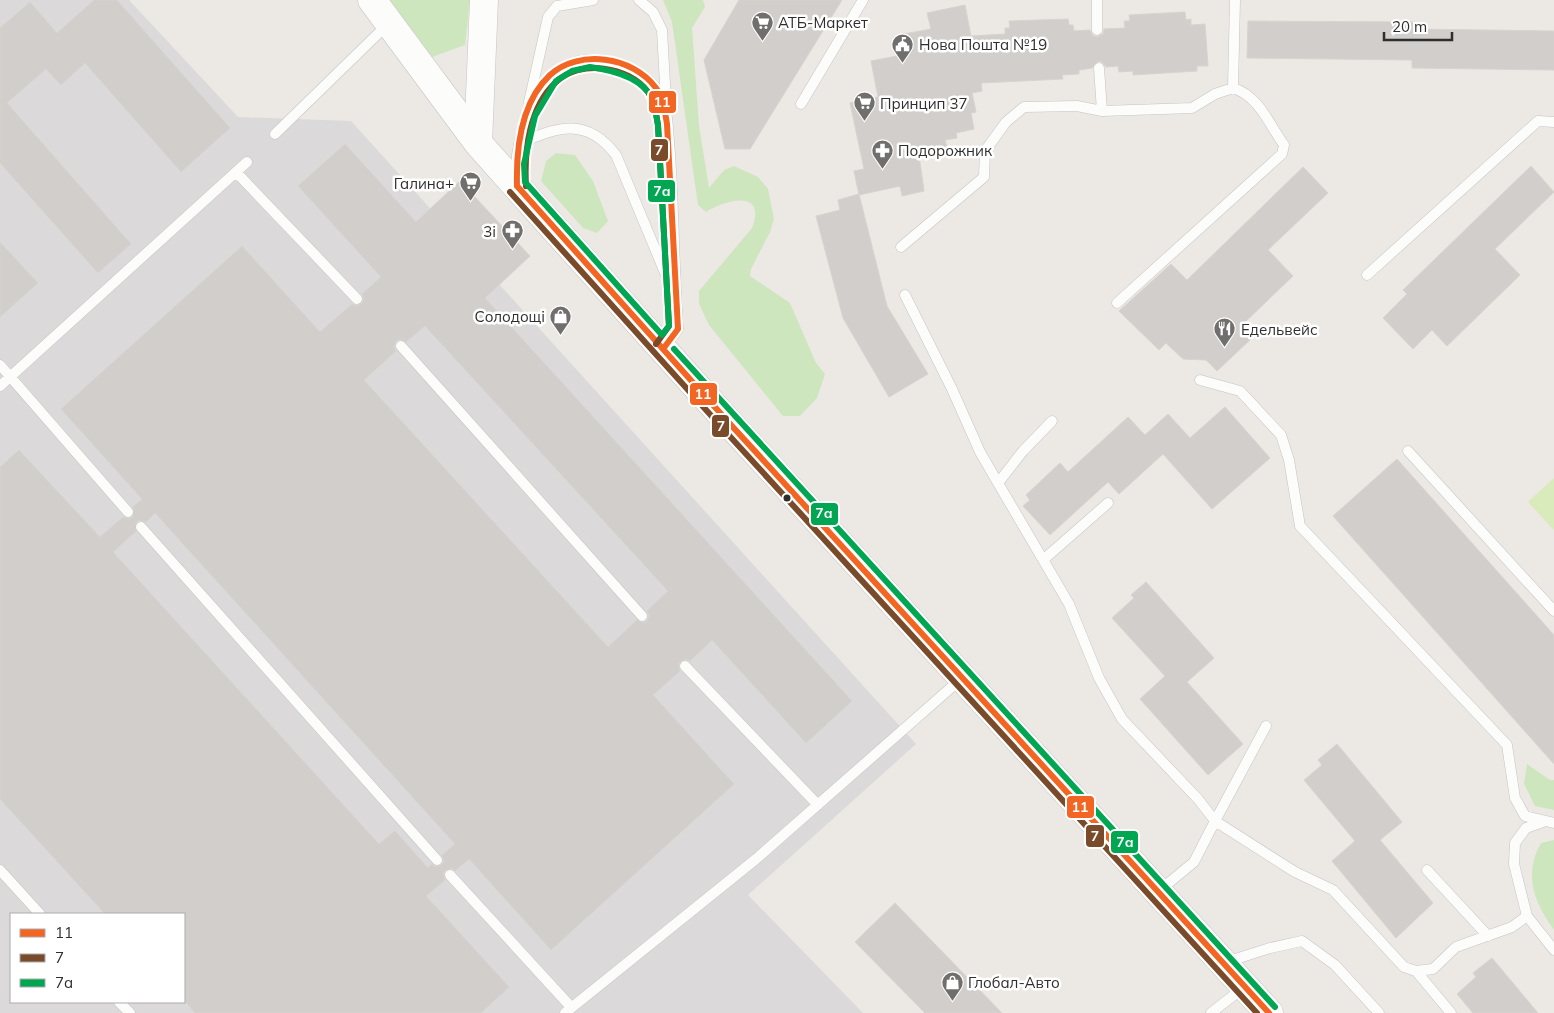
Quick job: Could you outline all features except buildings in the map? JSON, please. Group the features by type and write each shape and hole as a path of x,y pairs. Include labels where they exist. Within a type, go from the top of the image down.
{"main road":[{"path":"372,0 478,143 962,678 1269,1013"},
{"path":"478,143 484,0"}],"lane":[{"path":"517,186 515,163 548,17 557,6 594,0"},
{"path":"639,0 653,12 662,30 678,329 663,349"},
{"path":"801,104 863,0"},
{"path":"1097,0 1097,30"},
{"path":"1233,88 1235,0"},
{"path":"275,134 389,23"},
{"path":"527,113 550,75 568,63 590,58 611,61 627,67 652,82 661,96 667,124"},
{"path":"1099,68 1102,112"},
{"path":"901,247 984,177 985,151 1006,122 1024,107 1077,106 1102,112 1192,108 1215,94 1233,88 1242,91 1253,98 1284,145 1282,154 1117,303"},
{"path":"1367,275 1538,121 1554,122"},
{"path":"519,144 546,132 570,129 588,131 605,140 616,155 676,297"},
{"path":"0,386 247,162"},
{"path":"236,172 357,299"},
{"path":"905,295 952,388 980,452 1069,604 1099,678 1122,719 1198,799 1215,821 1295,872 1333,890 1404,967 1416,971 1433,969 1456,947 1512,927 1527,916"},
{"path":"400,346 642,616"},
{"path":"0,365 128,512"},
{"path":"1200,380 1240,391 1281,435 1289,460 1300,526 1507,745 1515,798 1526,816 1549,822"},
{"path":"998,483 1023,451 1052,421"},
{"path":"1408,451 1554,611"},
{"path":"1043,560 1108,503"},
{"path":"141,527 437,860"},
{"path":"685,666 818,805"},
{"path":"450,876 568,1010 756,858 962,678"},
{"path":"1158,892 1194,862 1266,726"},
{"path":"1549,822 1526,828 1515,843 1514,864 1527,916 1554,950"},
{"path":"0,870 39,913"},
{"path":"1427,870 1488,936"},
{"path":"1223,963 1270,948 1302,942 1335,965 1378,1013"},
{"path":"1416,971 1451,1013"},
{"path":"1210,1013 1245,986"},
{"path":"120,1003 130,1013"}],"shaded area":[{"path":"0,0 129,0 238,117 351,121 916,744 748,895 863,1013 0,1013"}],"green space":[{"path":"387,0 470,0 465,45 432,57"},
{"path":"663,0 703,0 705,7 692,28 699,126 709,188 724,170 734,166 758,177 768,189 774,219 770,232 751,269 750,276 790,303 816,363 825,374 817,398 800,416 783,416 709,325 699,304 699,291 752,228 755,216 754,207 749,202 742,200 714,207 706,212 698,205 672,22"},
{"path":"556,153 575,155 593,181 608,221 597,233 583,228 541,181 546,161"},
{"path":"1554,478 1554,530 1528,502"},
{"path":"1527,764 1550,780 1554,780 1554,810 1535,806 1524,784"},
{"path":"1554,840 1554,930 1536,899 1532,877 1533,866 1541,843"}],"transit line":[{"name":"11","path":"517,186 519,142 522,127 532,99 550,75 562,67 575,62 590,59 605,60 620,63 634,69 646,77 656,88 662,101 667,124 678,329 663,349"},
{"name":"7а","path":"590,67 607,70 633,80 647,91 654,104 658,125 669,326 662,335 525,182 524,164 535,116 556,81 572,71 590,67"},
{"name":"7","path":"526,186 526,158 530,130 540,104 556,82 578,70 604,69 617,71 629,76 640,83 648,92 654,104 658,125 669,326 656,344"},
{"name":"11","path":"517,186 731,425 1269,1013"},
{"name":"7","path":"510,192 725,431 1257,1013"},
{"name":"7а","path":"674,349 1275,1007"}],"place":[{"name":"АТБ-Маркет","path":"762,41"},
{"name":"Нова Пошта №19","path":"903,63"},
{"name":"Принцип 37","path":"864,122"},
{"name":"Подорожник","path":"882,169"},
{"name":"Галина+","path":"470,202"},
{"name":"3і","path":"512,250"},
{"name":"Солодощі","path":"561,335"},
{"name":"Едельвейс","path":"1225,348"},
{"name":"Глобал-Авто","path":"952,1001"}]}
